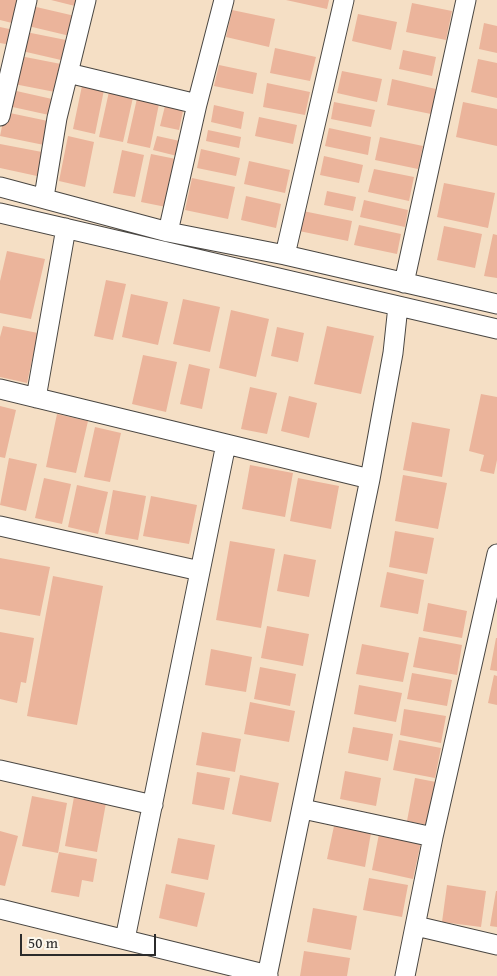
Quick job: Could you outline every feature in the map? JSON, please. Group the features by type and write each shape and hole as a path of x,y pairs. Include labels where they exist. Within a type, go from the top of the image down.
{"street":[{"path":"0,116 26,0"},
{"path":"44,197 57,118 86,0"},
{"path":"168,232 197,104 224,0"},
{"path":"285,255 344,0"},
{"path":"404,283 466,0"},
{"path":"68,73 197,104"},
{"path":"0,186 168,232 285,255 497,304"},
{"path":"0,213 497,329"},
{"path":"36,398 66,228"},
{"path":"354,296 359,273"},
{"path":"0,909 267,975 370,479 393,353 398,306"},
{"path":"0,389 370,479"},
{"path":"126,939 226,444"},
{"path":"0,526 200,571"},
{"path":"405,976 433,837 497,554"},
{"path":"0,770 153,804"},
{"path":"302,809 433,837"},
{"path":"416,926 497,944"}],"building":[{"path":"0,0 19,0 16,24 0,20"},
{"path":"51,0 81,0 79,7"},
{"path":"286,0 329,0 327,9"},
{"path":"412,3 452,11 446,40 406,32"},
{"path":"32,6 75,16 70,36 28,26"},
{"path":"232,10 275,19 269,47 226,37"},
{"path":"358,14 397,22 391,50 352,41"},
{"path":"484,23 497,26 497,53 479,49"},
{"path":"0,27 14,30 11,45 0,43"},
{"path":"26,32 66,40 61,60 22,51"},
{"path":"275,48 316,57 310,81 270,73"},
{"path":"403,50 436,57 432,76 399,69"},
{"path":"20,56 61,64 55,92 14,84"},
{"path":"478,59 497,63 497,98 471,92"},
{"path":"219,65 257,73 253,94 214,86"},
{"path":"342,71 382,79 377,102 337,93"},
{"path":"392,79 436,89 431,114 387,105"},
{"path":"83,81 105,85 95,134 73,129"},
{"path":"267,83 310,92 305,115 263,107"},
{"path":"110,87 134,93 123,142 99,137"},
{"path":"12,90 52,99 49,115 8,106"},
{"path":"138,94 160,99 150,148 127,143"},
{"path":"166,102 184,106 179,130 160,126"},
{"path":"334,102 375,110 371,127 331,119"},
{"path":"463,102 497,109 497,146 456,137"},
{"path":"214,105 244,112 241,129 211,122"},
{"path":"5,112 48,121 44,145 0,136"},
{"path":"259,117 297,125 293,144 255,136"},
{"path":"329,128 371,137 368,155 325,146"},
{"path":"208,130 241,137 239,148 206,141"},
{"path":"68,136 94,142 85,187 59,181"},
{"path":"157,136 180,141 177,156 153,150"},
{"path":"380,137 423,146 418,169 375,160"},
{"path":"0,144 42,152 37,176 0,168"},
{"path":"201,149 240,158 236,176 197,168"},
{"path":"122,150 144,155 135,197 113,193"},
{"path":"151,154 176,159 166,207 141,202"},
{"path":"324,156 363,165 359,183 320,175"},
{"path":"249,161 290,170 285,193 244,184"},
{"path":"374,169 414,177 409,201 368,192"},
{"path":"192,178 235,187 228,219 185,210"},
{"path":"444,183 495,193 488,228 437,217"},
{"path":"327,191 356,197 353,211 324,205"},
{"path":"246,196 281,204 276,228 241,220"},
{"path":"364,200 408,210 405,227 360,217"},
{"path":"303,211 352,221 348,241 299,231"},
{"path":"359,225 401,234 397,254 354,245"},
{"path":"444,226 482,234 475,268 437,260"},
{"path":"493,234 497,235 497,278 484,276"},
{"path":"7,251 45,259 31,319 0,313 0,281"},
{"path":"106,280 126,284 113,340 94,336"},
{"path":"131,294 168,302 158,345 122,337"},
{"path":"183,299 220,307 210,352 173,344"},
{"path":"231,310 269,319 256,377 219,368"},
{"path":"3,326 38,333 27,383 0,377 0,337"},
{"path":"327,326 374,336 361,394 314,384"},
{"path":"277,327 304,333 298,362 271,356"},
{"path":"143,355 177,362 166,412 132,404"},
{"path":"189,364 210,369 202,409 180,404"},
{"path":"250,387 277,393 267,434 241,429"},
{"path":"481,394 497,397 497,460 494,474 480,471 484,455 469,451"},
{"path":"289,396 317,403 309,438 281,431"},
{"path":"0,406 16,410 5,458 0,457"},
{"path":"57,414 88,421 76,473 46,467"},
{"path":"412,422 450,429 442,477 403,470"},
{"path":"95,427 121,433 110,482 84,477"},
{"path":"9,458 37,464 26,511 0,505"},
{"path":"250,465 293,473 285,517 242,509"},
{"path":"403,475 447,483 438,529 395,521"},
{"path":"44,478 71,484 62,524 35,518"},
{"path":"298,478 339,486 331,529 290,521"},
{"path":"77,485 108,492 98,534 68,527"},
{"path":"113,490 146,496 138,540 105,534"},
{"path":"151,496 197,505 189,544 143,536"},
{"path":"395,531 434,538 427,574 389,567"},
{"path":"230,541 275,549 261,628 216,620"},
{"path":"284,554 316,560 309,597 277,591"},
{"path":"0,558 50,567 40,616 0,609"},
{"path":"387,572 424,580 418,614 380,607"},
{"path":"53,576 103,586 77,725 27,716"},
{"path":"428,603 467,611 462,638 423,631"},
{"path":"267,626 309,634 303,666 261,658"},
{"path":"0,632 34,638 26,683 21,682 17,703 0,699"},
{"path":"419,637 462,645 457,675 413,667"},
{"path":"497,638 497,671 490,670"},
{"path":"362,644 409,653 403,682 356,674"},
{"path":"211,649 252,657 246,692 205,685"},
{"path":"260,667 296,674 290,706 254,699"},
{"path":"412,673 452,680 447,706 407,699"},
{"path":"494,675 497,676 497,705 488,703"},
{"path":"359,685 402,693 396,722 354,714"},
{"path":"250,702 295,711 289,742 244,734"},
{"path":"404,709 446,716 441,743 400,735"},
{"path":"353,727 393,734 388,761 348,753"},
{"path":"202,732 241,739 235,772 196,765"},
{"path":"399,740 441,748 435,778 393,770"},
{"path":"345,771 381,778 376,806 340,799"},
{"path":"197,772 230,778 224,810 192,804"},
{"path":"240,775 279,783 271,822 232,814"},
{"path":"415,778 436,782 428,825 407,821"},
{"path":"32,796 67,803 58,853 22,846"},
{"path":"74,797 106,803 97,852 65,846"},
{"path":"334,826 371,833 365,867 327,859"},
{"path":"0,831 18,836 5,886 0,885"},
{"path":"379,834 421,842 413,879 372,870"},
{"path":"178,838 215,845 208,880 171,873"},
{"path":"59,852 97,859 93,882 82,880 79,897 51,892"},
{"path":"369,878 408,885 402,917 363,910"},
{"path":"166,884 205,893 197,927 159,918"},
{"path":"447,885 486,891 481,927 442,922"},
{"path":"497,891 497,927 490,926"},
{"path":"313,908 357,916 351,950 307,942"},
{"path":"304,951 350,958 347,976 300,976"}]}
